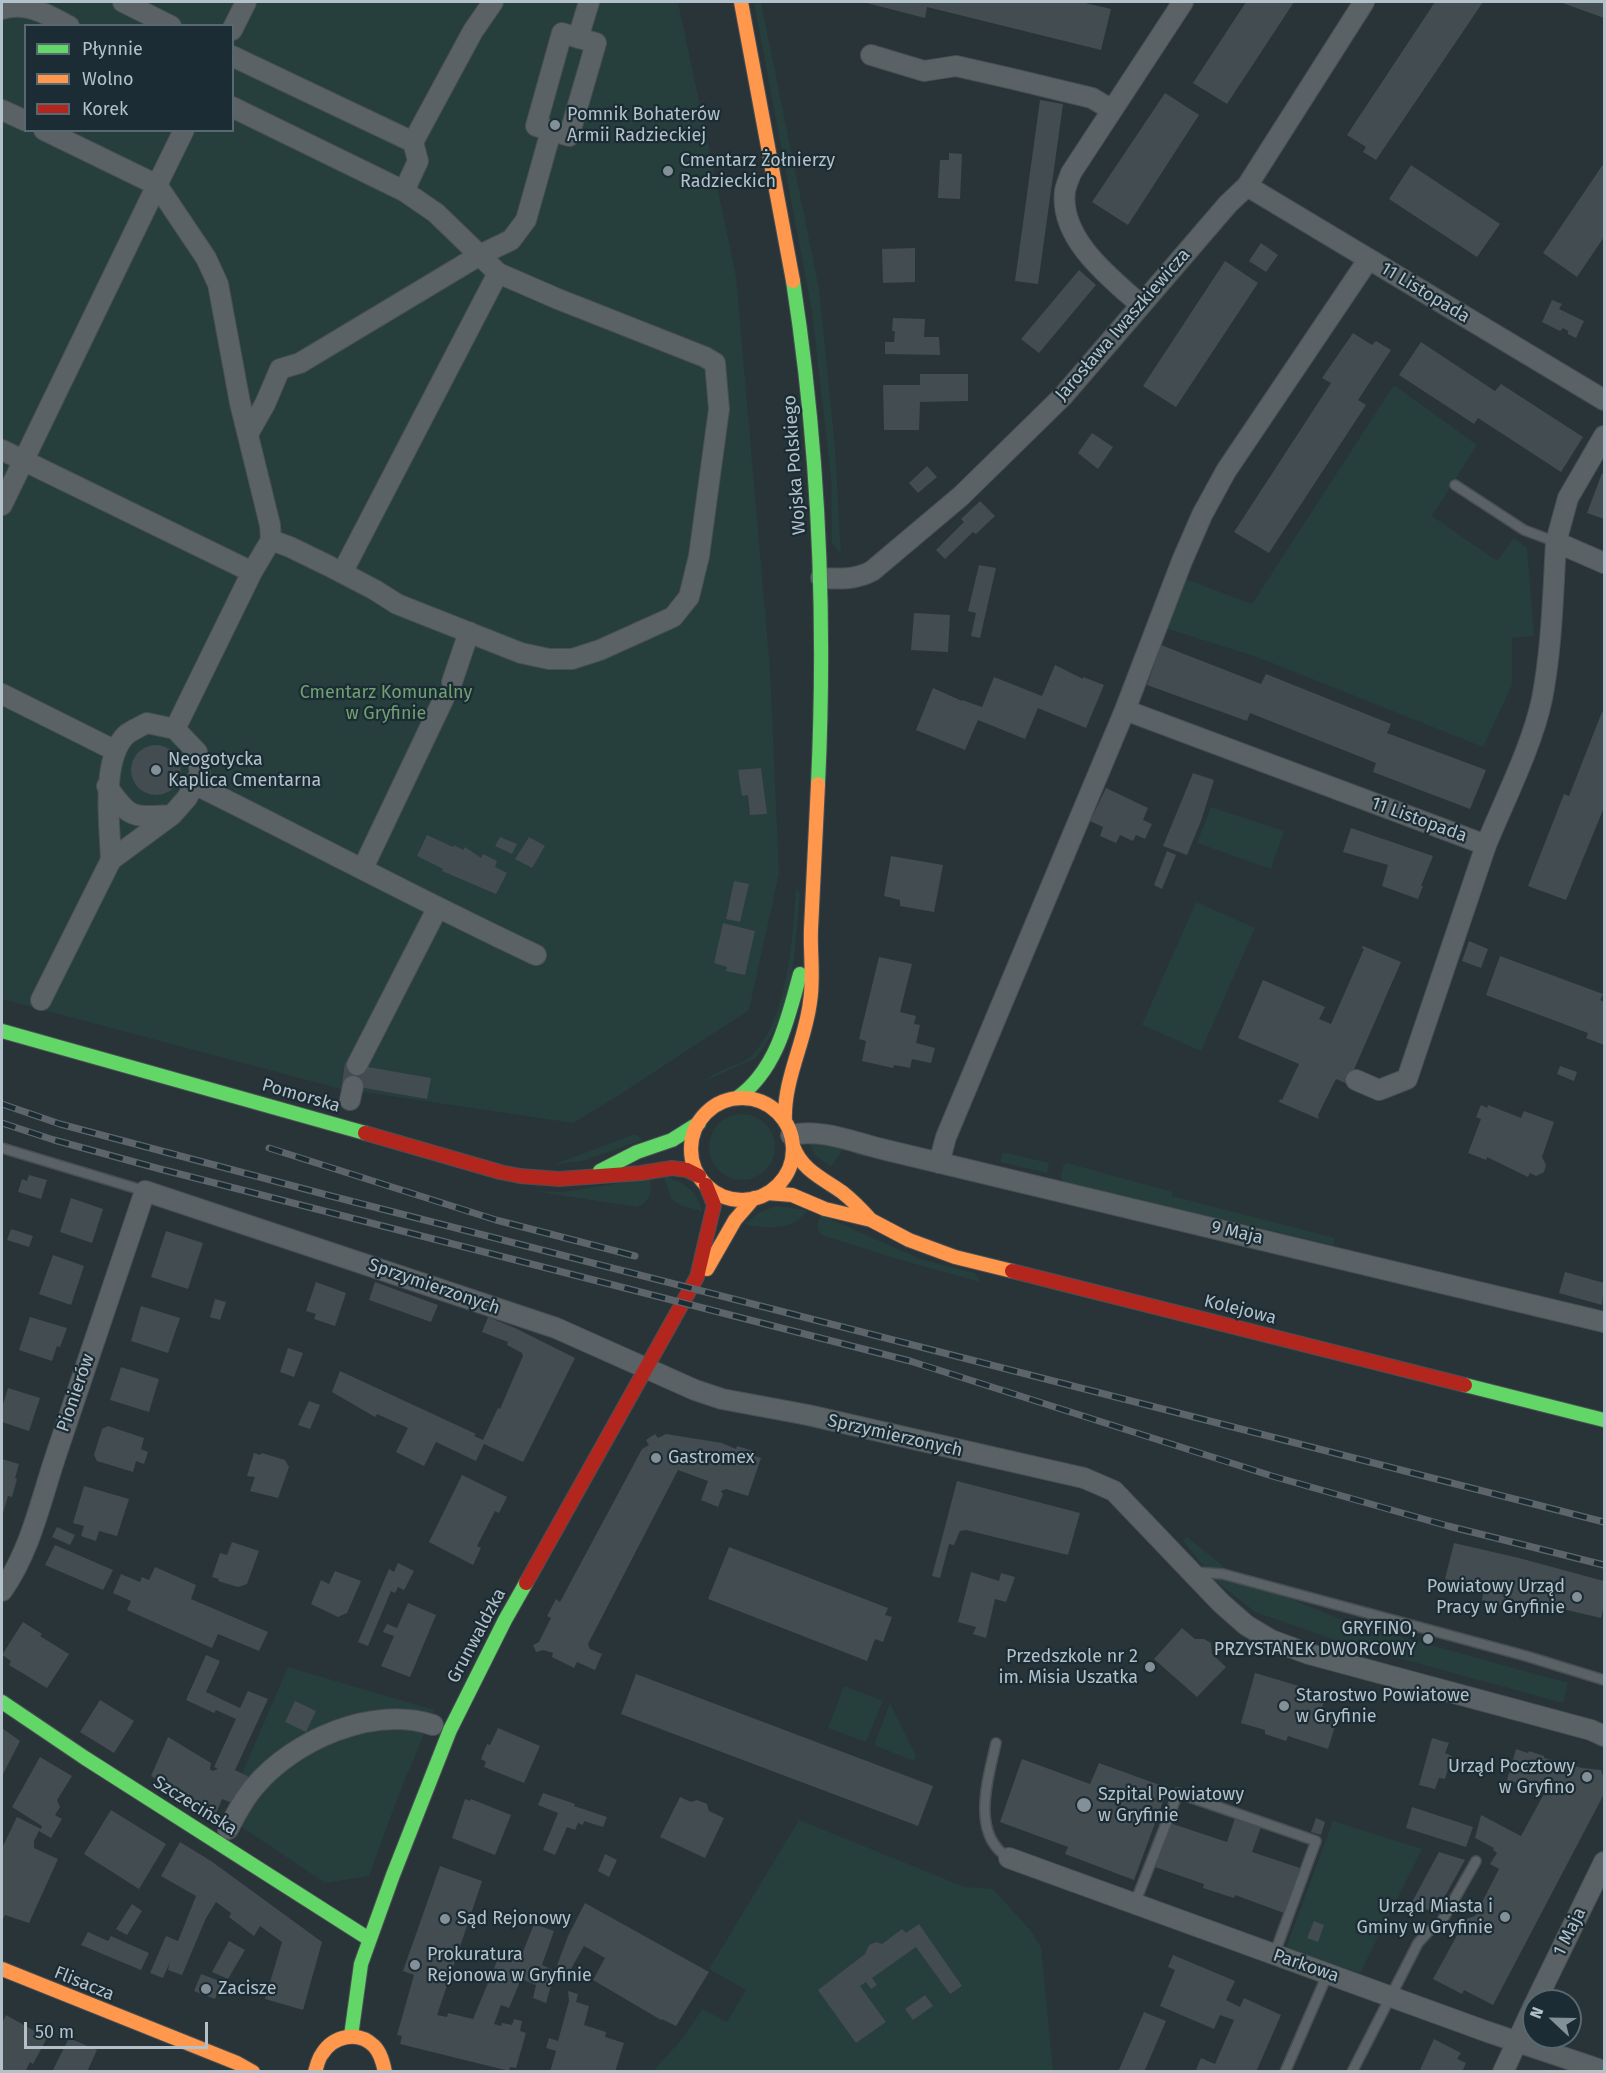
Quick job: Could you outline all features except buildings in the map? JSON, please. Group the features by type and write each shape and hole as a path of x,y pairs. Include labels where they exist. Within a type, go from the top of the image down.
{"main road":[{"name":"Wojska Polskiego","path":"741,2 789,254 800,328 811,420 821,578 811,932 813,977 809,1011 783,1107 790,1135"},
{"name":"Wojska Polskiego","path":"737,1098 759,1082 778,1041 791,1006 811,932"},
{"name":"Pomorska","path":"2,1031 500,1172 546,1179 570,1179 672,1168 687,1170 702,1180"},
{"path":"737,1098 756,1100 780,1115 790,1135 792,1156 787,1173 781,1181 761,1196 740,1200 726,1197 702,1180 692,1159 691,1150 694,1131 707,1112 718,1104 737,1098"},
{"name":"Pomorska","path":"592,1175 637,1152 672,1140 699,1123"},
{"name":"Kolejowa","path":"790,1135 800,1162 809,1171 843,1193 871,1220 909,1240 955,1257 1605,1420"},
{"name":"Grunwaldzka","path":"351,2036 361,1964 369,1939 433,1770 466,1695 697,1277 714,1205 712,1196 702,1180"},
{"name":"Kolejowa","path":"761,1196 792,1195 825,1209 871,1220"},
{"name":"Grunwaldzka","path":"697,1277 711,1265 735,1220 761,1196"},
{"name":"Szczecińska","path":"2,1702 76,1752 369,1939"},
{"name":"Flisacza","path":"2,1969 237,2063 253,2072"},
{"path":"315,2072 317,2059 324,2048 338,2038 351,2036 364,2039 374,2045 382,2058 385,2072"}],"street":[{"path":"123,2 167,24"},
{"path":"234,26 246,2"},
{"path":"404,190 418,161 413,142 473,31 493,2"},
{"path":"578,38 589,2"},
{"path":"1141,305 1086,252 1071,230 1066,212 1065,190 1071,173 1183,2"},
{"name":"Jarosława Iwaszkiewicza","path":"821,578 850,579 872,572 961,496 1063,396 1228,204 1247,186 1364,2"},
{"path":"2,9 9,6 35,8 65,24"},
{"path":"562,33 578,38 596,43 569,136 536,126 562,33"},
{"path":"871,55 924,71 956,66 1092,98 1113,110"},
{"path":"234,57 413,142"},
{"path":"234,108 404,190 436,213 498,273 715,363 719,409 699,556 689,597 673,617 600,650 572,659 549,659 521,653 397,604 342,573 271,540"},
{"path":"2,110 24,121"},
{"path":"248,434 265,404 280,369 300,363 480,255 511,240 526,220 551,131"},
{"path":"48,132 157,185 206,258 218,284 240,403 270,525 271,540 252,572 175,729"},
{"path":"2,505 183,132"},
{"name":"11 Listopada","path":"1247,186 1605,400"},
{"path":"939,1163 950,1126 1125,710 1202,515 1226,471 1368,260"},
{"path":"342,573 498,273"},
{"name":"11 Listopada","path":"1125,710 1486,845 1527,745 1541,700 1550,645 1556,542 1568,498 1605,436"},
{"path":"2,450 252,572"},
{"path":"1556,542 1605,563"},
{"path":"363,868 448,690 469,632"},
{"path":"2,694 116,751"},
{"path":"42,1000 111,860 172,815 187,798 200,774 197,752 175,729 147,723 126,735 116,751 107,786 111,860"},
{"path":"194,784 363,868 437,909 537,955"},
{"path":"107,786 123,809 140,816 172,815"},
{"path":"1356,1080 1379,1090 1407,1079 1486,845"},
{"path":"357,1065 437,909"},
{"name":"9 Maja","path":"790,1135 802,1133 842,1137 868,1146 1605,1322"},
{"name":"Sprzymierzonych","path":"145,1191 556,1328 695,1390 722,1399 808,1415 930,1445 1084,1478 1114,1491 1221,1603 1246,1625 1271,1640 1337,1662 1592,1730 1605,1736"},
{"name":"Pionierów","path":"2,1591 19,1564 29,1539 48,1476 145,1191"},
{"path":"228,1829 254,1787 267,1773 304,1745 341,1730 386,1719 403,1718 433,1725"},
{"name":"Parkowa","path":"1009,1858 1516,2042 1605,2071"},
{"name":"1 Maja","path":"1542,1989 1605,1862"},
{"name":"1 Maja","path":"1503,2072 1522,2030"}],"lane":[{"path":"1455,485 1524,530 1556,542"},
{"path":"2,1148 145,1191"},
{"path":"1193,1572 1223,1574 1526,1656 1605,1680"},
{"path":"996,1743 986,1794 986,1822 993,1845 1009,1858"},
{"path":"1135,1903 1178,1793 1316,1841 1274,1955"},
{"path":"1352,2072 1418,1943 1429,1931 1439,1926 1476,1861"},
{"path":"1285,2072 1328,1973"}],"green space":[{"name":"Cmentarz Komunalny w Gryfinie","path":"2,2 678,2 736,276 770,669 779,873 749,1010 573,1123 337,1088 2,999"},
{"path":"754,2 761,2 819,289 835,447 841,554 832,543 831,477 812,312"},
{"path":"1394,385 1477,445 1432,516 1497,561 1514,538 1527,548 1534,636 1512,638 1512,685 1483,747 1257,657 1165,628 1183,578 1252,604"},
{"path":"1211,807 1284,831 1271,869 1197,843"},
{"path":"796,888 800,893 794,960 788,991 775,1030 756,1058 707,1080 751,1056 763,1041 773,1022 786,977"},
{"path":"1196,902 1255,928 1201,1051 1142,1025"},
{"path":"735,1114 749,1114 761,1119 770,1128 775,1147 773,1160 766,1171 749,1180 735,1180 723,1175 714,1166 709,1154 709,1140 714,1128 723,1119"},
{"path":"637,1135 643,1140 582,1161 552,1165"},
{"path":"809,1142 867,1151 866,1157 856,1155 844,1148 831,1167 815,1155"},
{"path":"1003,1152 1049,1163 1047,1173 1000,1162"},
{"path":"1067,1163 1173,1192 1172,1196 1335,1238 1333,1245 1063,1182 1061,1177 1063,1166"},
{"path":"664,1176 689,1188 697,1198 702,1211 682,1206 671,1199"},
{"path":"650,1178 651,1187 648,1199 637,1207 533,1191 564,1192"},
{"path":"776,1206 807,1210 795,1222 779,1227 744,1224 760,1212"},
{"path":"821,1215 920,1259 975,1273 980,1282 824,1236 819,1232 818,1227"},
{"path":"1187,1537 1227,1569 1272,1591 1347,1622 1568,1683 1563,1703 1347,1644 1255,1612 1216,1581 1183,1541"},
{"path":"288,1667 434,1710 397,1799 369,1876 325,1883 224,1815"},
{"path":"844,1686 883,1701 866,1742 828,1728"},
{"path":"890,1703 916,1756 914,1761 874,1745"},
{"path":"799,1820 965,1887 993,1889 1031,1931 1041,1947 1053,2071 652,2072 683,2038 702,2009 727,2022 746,1990 709,1969"},
{"path":"1333,1821 1422,1849 1360,1973 1286,1948"}],"railway":[{"path":"2,1104 60,1124 331,1196 1604,1522"},
{"path":"2,1123 160,1169 910,1361 1272,1476 1448,1526 1604,1565"},
{"path":"269,1148 496,1220 635,1256"}],"traffic: fast":[{"path":"793,281 809,406 818,532 821,658 818,784"},
{"path":"737,1098 751,1086 771,1058 785,1025 800,974"},
{"path":"2,1031 365,1133"},
{"path":"600,1171 637,1152 672,1140 699,1123"},
{"path":"1465,1385 1604,1420"},
{"path":"351,2036 361,1964 393,1875 450,1730 526,1583"},
{"path":"2,1702 85,1758 369,1939"}],"traffic: slow":[{"path":"741,2 793,281"},
{"path":"785,1122 787,1091 804,1032 811,993 811,929 818,784"},
{"path":"742,1098 761,1102 778,1113 789,1130 793,1149 789,1168 778,1185 761,1196 742,1200 723,1196 706,1185 695,1168 691,1149 695,1130 706,1113 723,1102 742,1098"},
{"path":"793,1146 807,1167 842,1192 870,1219"},
{"path":"767,1193 792,1195 825,1209 871,1220 909,1240 955,1257 1012,1271"},
{"path":"707,1269 735,1220 754,1198"},
{"path":"2,1969 237,2063 253,2072"},
{"path":"315,2072 327,2048 346,2037 361,2038 374,2046 380,2055 385,2072"}],"traffic: jam":[{"path":"365,1133 520,1176 559,1179 641,1173 672,1168 687,1170 699,1176"},
{"path":"526,1583 697,1277 714,1205 706,1185"},
{"path":"1012,1271 1465,1385"}],"place":[{"name":"Pomnik Bohaterów Armii Radzieckiej","path":"555,125"},
{"name":"Cmentarz Żołnierzy Radzieckich","path":"668,171"},
{"name":"Neogotycka Kaplica Cmentarna","path":"156,770"},
{"name":"Gastromex","path":"656,1458"},
{"name":"Powiatowy Urząd Pracy w Gryfinie","path":"1577,1597"},
{"name":"GRYFINO, PRZYSTANEK DWORCOWY","path":"1428,1639"},
{"name":"Przedszkole nr 2 im. Misia Uszatka","path":"1150,1667"},
{"name":"Starostwo Powiatowe w Gryfinie","path":"1284,1706"},
{"name":"Urząd Pocztowy w Gryfino","path":"1587,1777"},
{"name":"Szpital Powiatowy w Gryfinie","path":"1084,1805"},
{"name":"Urząd Miasta i Gminy w Gryfinie","path":"1505,1917"},
{"name":"Sąd Rejonowy","path":"445,1919"},
{"name":"Prokuratura Rejonowa w Gryfinie","path":"415,1965"},
{"name":"Zacisze","path":"206,1989"}]}
